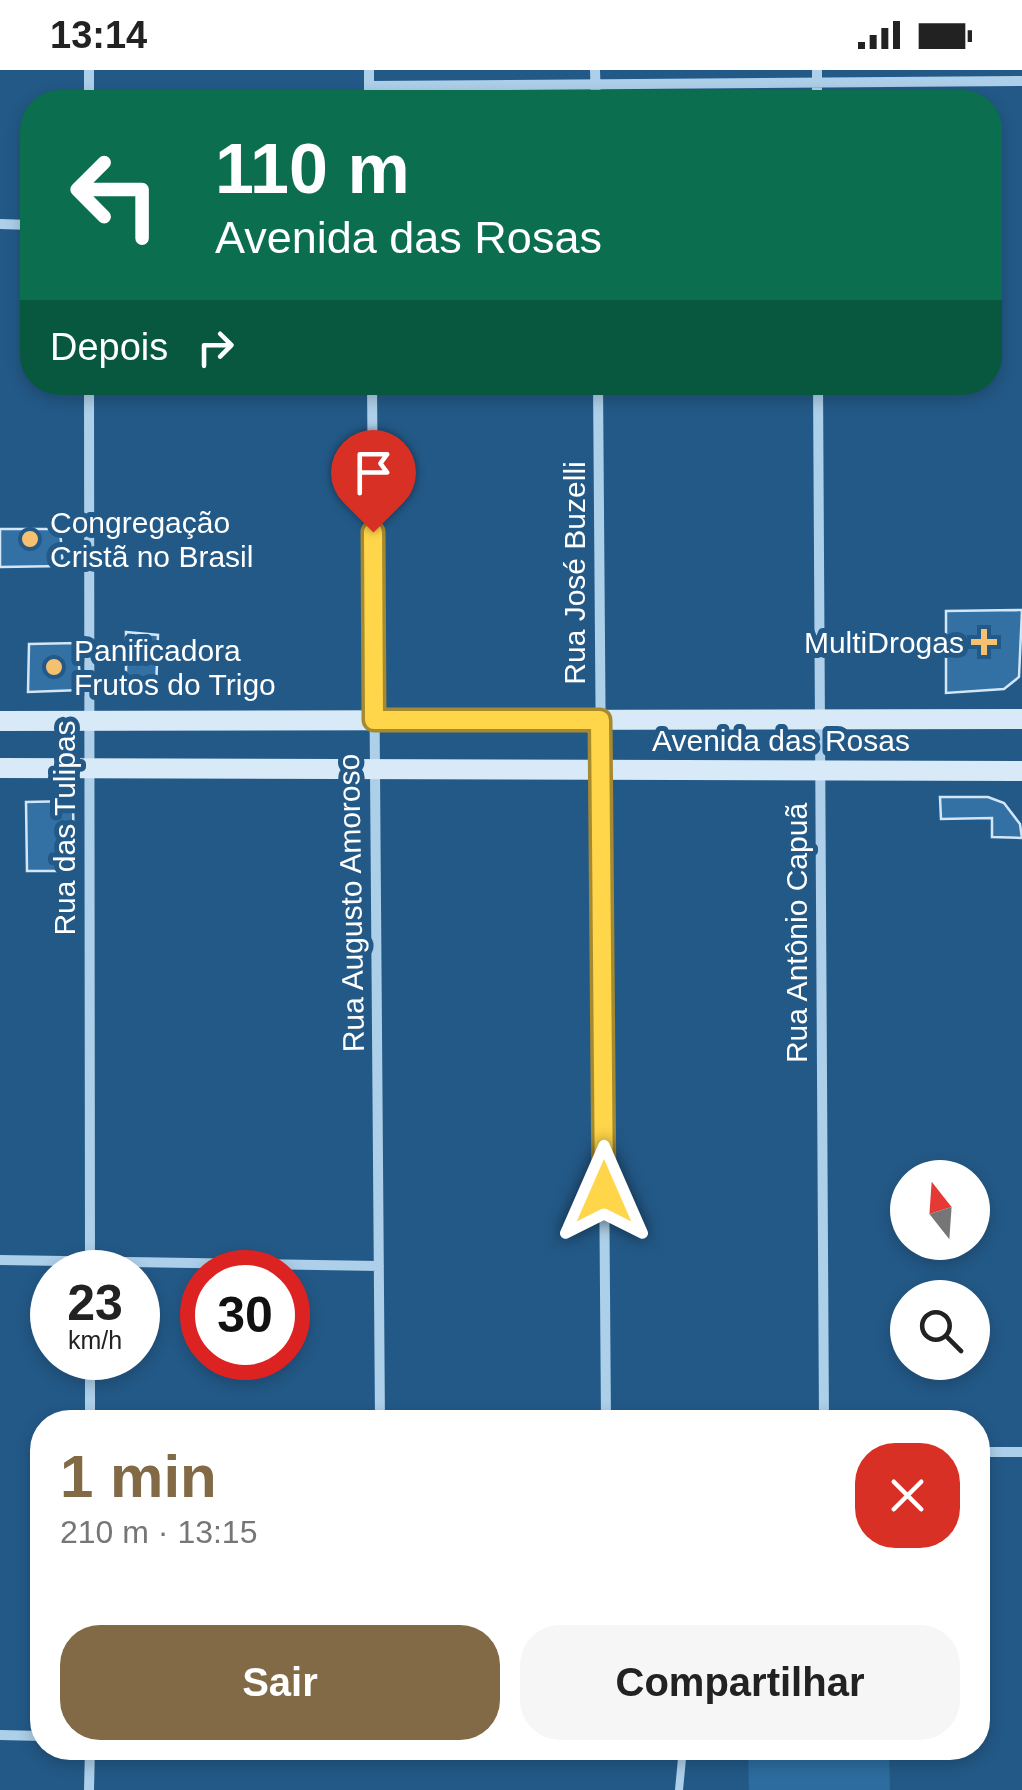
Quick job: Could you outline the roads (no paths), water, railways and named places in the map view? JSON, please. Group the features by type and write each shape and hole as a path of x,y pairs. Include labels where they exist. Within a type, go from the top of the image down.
{"street":[{"path":"369,70 369,90"},
{"path":"595,70 596,90"},
{"path":"816,70 816,90"},
{"path":"369,86 1022,81"},
{"name":"Rua das Tulipas","path":"89,395 90,1250"},
{"name":"Rua Augusto Amoroso","path":"372,395 380,1410"},
{"name":"Rua José Buzelli","path":"598,395 606,1410"},
{"name":"Rua Antônio Capuã","path":"818,395 824,1410"},
{"name":"Avenida das Rosas","path":"0,721 1022,719"},
{"name":"Avenida das Rosas","path":"0,768 1022,771"},
{"path":"0,1260 30,1262"},
{"path":"160,1267 379,1266"},
{"path":"90,1380 90,1410"},
{"path":"990,1452 1022,1452"},
{"path":"0,1736 30,1736"},
{"path":"89,1790 90,1760"}],"lane":[{"path":"679,1790 682,1760"}],"place":[{"name":"Congregação Cristã no Brasil","path":"30,539"},
{"name":"MultiDrogas","path":"984,642"},
{"name":"Panificadora Frutos do Trigo","path":"54,667"}]}
